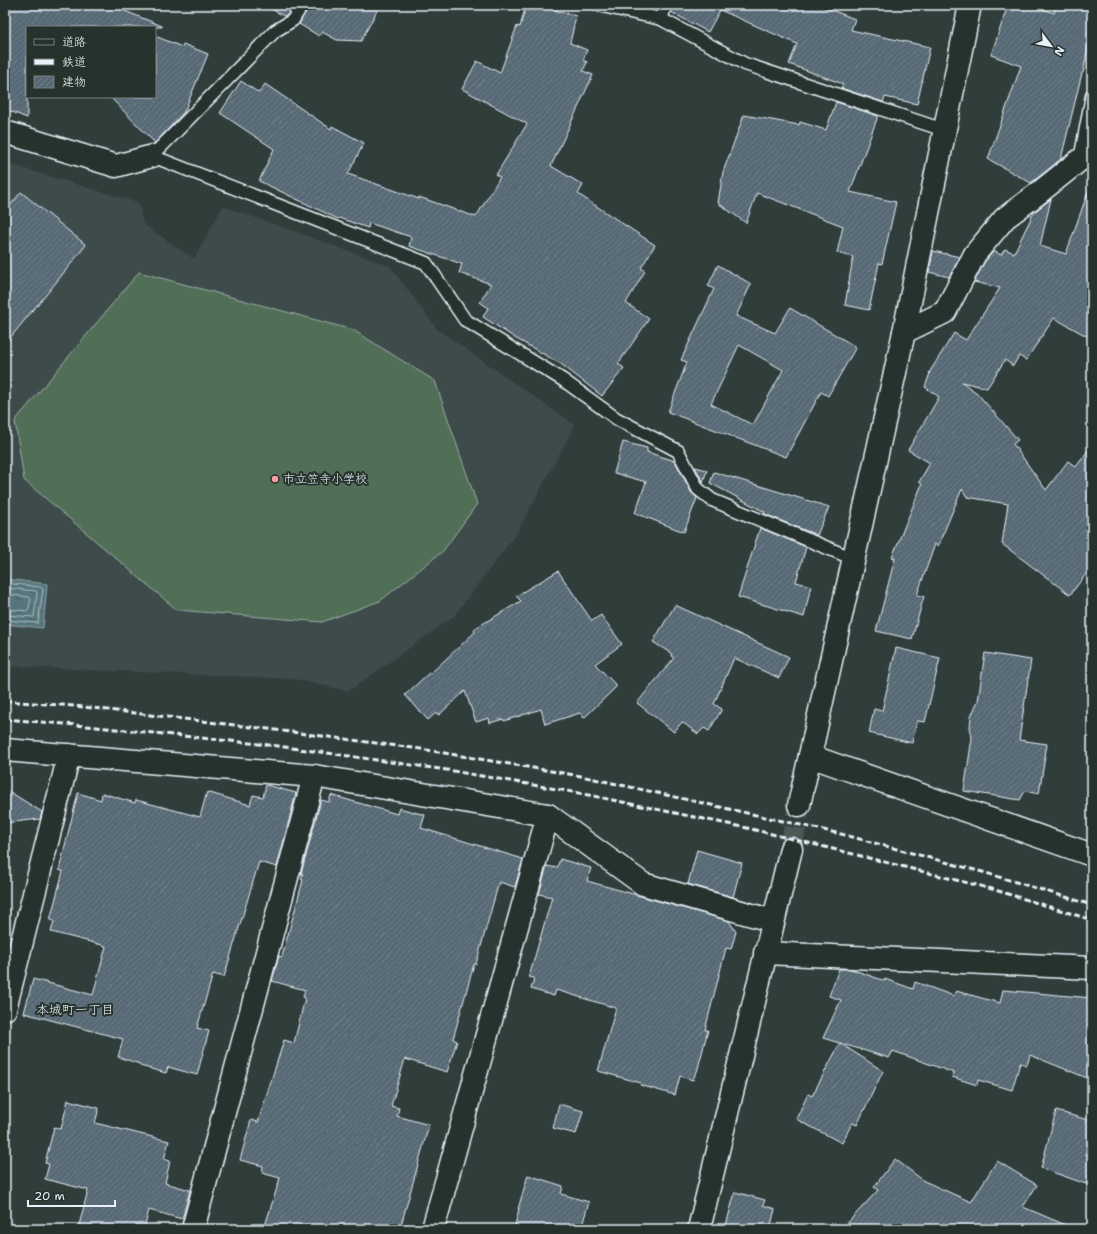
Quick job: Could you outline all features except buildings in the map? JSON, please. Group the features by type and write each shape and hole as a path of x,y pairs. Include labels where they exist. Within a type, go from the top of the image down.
{"street":[{"path":"799,805 904,332 970,5"},
{"path":"5,132 116,166 152,156"},
{"path":"904,332 945,312 975,254 1005,218 1036,195 1086,162"},
{"path":"5,750 314,776 548,815 643,884 773,921"},
{"path":"5,1009 69,755"},
{"path":"810,756 1092,855"},
{"path":"193,1229 314,776"},
{"path":"433,1229 548,815"},
{"path":"699,1229 791,848"},
{"path":"765,954 1092,968"}],"lane":[{"path":"302,5 293,20 275,31 152,156 426,263 465,320 563,380 617,419 678,450 698,489 712,500 854,559"},
{"path":"598,5 661,19 745,64 944,130"},
{"path":"661,19 666,5"},
{"path":"1086,162 1092,95"}],"shaded area":[{"name":"市立笠寺小学校","path":"5,163 139,203 143,224 194,259 223,206 390,266 437,329 575,425 516,534 454,616 349,691 294,679 5,666"}],"green space":[{"path":"139,272 353,330 435,381 477,504 443,551 380,601 322,622 177,610 24,480 15,421"}],"water":[{"path":"5,579 47,584 43,628 5,624"}],"tunnel":[{"path":"791,849 799,805"}],"railway":[{"path":"5,701 75,706 268,729 421,749 581,776 841,834 986,873 1092,905"},
{"path":"5,719 278,746 447,770 579,793 747,828 837,850 992,889 1092,920"}],"place":[{"name":"市立笠寺小学校","path":"275,479"}],"district":[{"name":"本城町一丁目","path":"75,1009"}]}
